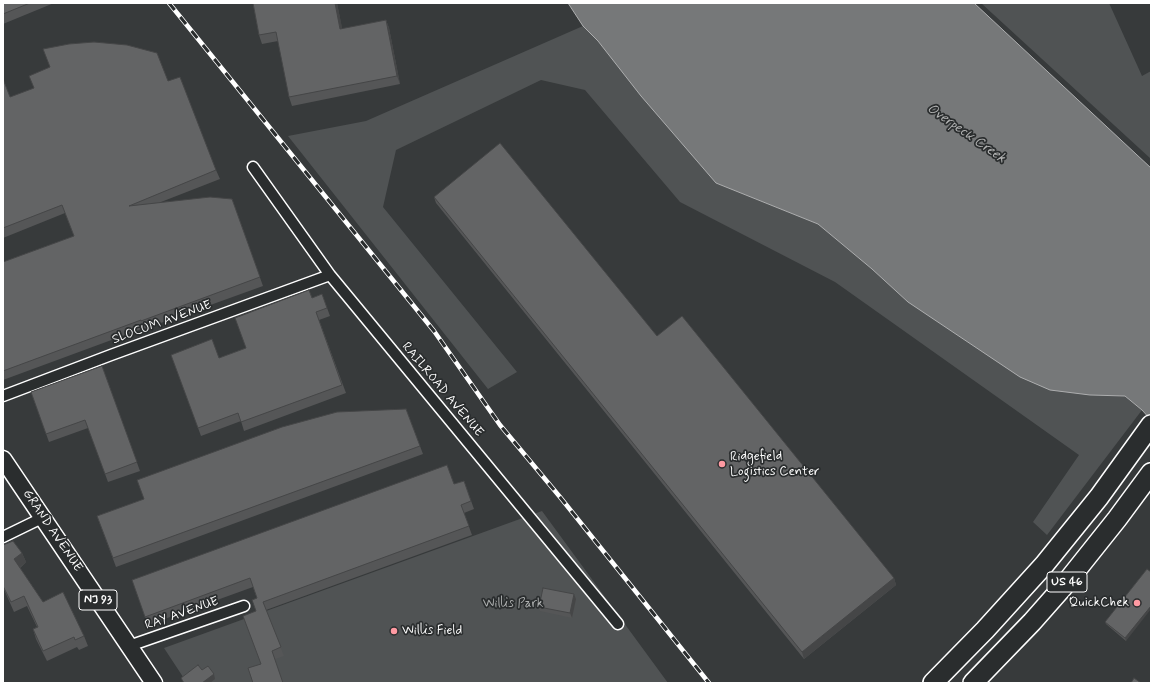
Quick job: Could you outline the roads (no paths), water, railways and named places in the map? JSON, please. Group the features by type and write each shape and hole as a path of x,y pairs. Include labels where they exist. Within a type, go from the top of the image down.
{"highway":[{"name":"US 46","path":"933,683 1030,582 1099,497 1151,425"},
{"name":"US 46","path":"974,683 1032,622 1065,584 1113,525 1151,473"}],"main road":[{"name":"GRAND AVENUE","path":"3,459 154,683"}],"street":[{"name":"RAILROAD AVENUE","path":"253,167 330,275 618,624"},
{"name":"SLOCUM AVENUE","path":"3,396 330,275"},
{"path":"3,537 42,518"},
{"name":"RAY AVENUE","path":"129,646 244,606"}],"water":[{"name":"Overpeck Creek","path":"568,3 974,3 1151,168 1151,420 1142,410 1125,396 1090,395 1050,390 1020,377 908,302 872,269 818,224 716,183 641,96 598,41 583,26"}],"railway":[{"path":"169,3 434,331 500,425 560,497 709,683"}],"place":[{"name":"Ridgefield Logistics Center","path":"722,464"},
{"name":"QuickChek","path":"1137,603"},
{"name":"Willis Field","path":"394,631"}],"park label":[{"name":"Willis Park","path":"513,604"}]}
